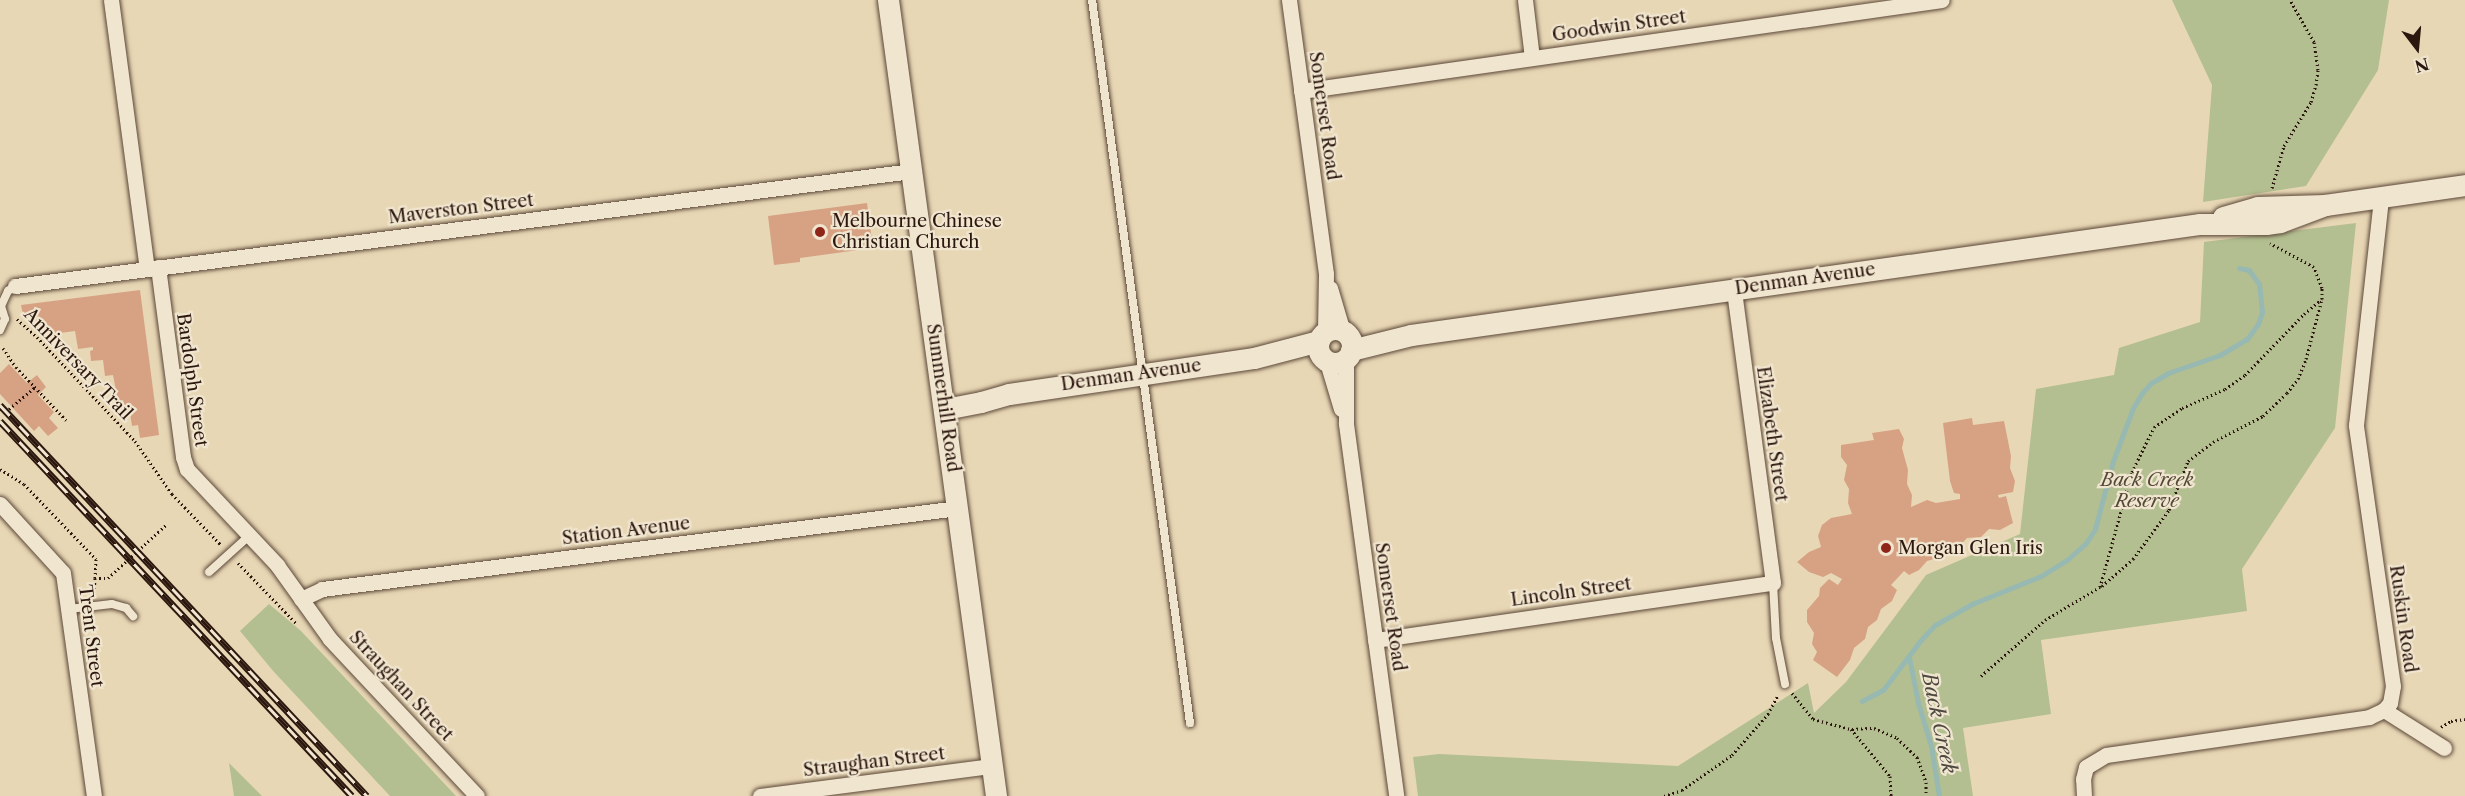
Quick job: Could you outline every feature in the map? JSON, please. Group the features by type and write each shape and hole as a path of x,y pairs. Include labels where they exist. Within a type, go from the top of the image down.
{"street":[{"name":"Bardolph Street","path":"111,0 184,464 278,565 301,599"},
{"name":"Summerhill Road","path":"888,0 996,796"},
{"name":"Somerset Road","path":"1288,0 1396,796"},
{"path":"1525,0 1532,58"},
{"name":"Goodwin Street","path":"1301,91 1942,0"},
{"name":"Maverston Street","path":"15,285 911,171"},
{"name":"Denman Avenue","path":"2200,224 2257,207 2325,205 2465,185"},
{"name":"Ruskin Road","path":"2381,196 2356,425 2394,695 2384,710"},
{"name":"Denman Avenue","path":"944,403 981,402 1009,394 1144,373 2200,224 2280,222 2325,205"},
{"name":"Elizabeth Street","path":"1734,290 1773,583"},
{"name":"Trent Street","path":"0,504 58,566 66,582 94,796"},
{"name":"Station Avenue","path":"301,599 322,589 958,507"},
{"name":"Lincoln Street","path":"1375,640 1773,583"},
{"name":"Straughan Street","path":"301,599 330,639 477,796"},
{"path":"2084,796 2083,779 2086,767 2106,755 2368,717 2384,710 2444,748"},
{"name":"Straughan Street","path":"760,796 992,766"}],"lane":[{"path":"1092,0 1190,723"},
{"path":"0,330 5,319 1,306 8,291 15,285"},
{"path":"209,572 250,535"},
{"path":"1773,583 1774,621 1785,684"},
{"path":"69,609 94,605 121,605 134,616"}],"path":[{"path":"2272,192 2284,146 2311,102 2317,78 2314,42 2290,0"},
{"path":"1981,676 2045,620 2116,576 2133,559 2169,510 2188,461 2213,442 2263,416 2288,393 2298,379 2306,359 2322,299 2322,288 2314,267 2303,259 2278,249 2268,241 2264,232 2266,224"},
{"path":"2100,586 2132,472 2154,427 2164,418 2225,389 2244,375 2304,314 2322,299"},
{"name":"Anniversary Trail","path":"1,306 37,337 135,441"},
{"path":"3,348 66,420"},
{"path":"9,409 35,387"},
{"path":"0,469 24,484 96,559 94,605"},
{"path":"95,578 108,578 166,525"},
{"path":"1664,796 1682,790 1732,755 1768,714 1785,684 1813,718 1851,729 1874,728 1897,738 1917,757 1926,782 1926,796"},
{"path":"1851,729 1890,776 1891,796"}],"green space":[{"path":"2172,0 2389,0 2378,70 2306,186 2203,202 2212,85"},
{"name":"Back Creek Reserve","path":"2356,223 2335,428 2242,569 2247,611 2041,640 2051,714 1963,728 1973,796 1418,796 1413,757 1439,754 1678,766 1808,683 1814,713 1846,682 1926,575 2020,534 2036,389 2114,375 2119,348 2200,322 2204,242"},
{"path":"269,604 301,631 456,796 390,796 274,672 240,631"},
{"path":"229,763 262,796 234,796"}],"building":[{"name":"Melbourne Chinese Christian Church","path":"867,203 873,248 800,258 800,262 774,265 768,216"},
{"path":"140,290 159,435 140,438 138,425 132,426 130,413 123,400 118,401 113,375 105,376 103,360 91,361 90,351 93,347 78,349 75,331 45,335 36,326 35,314 23,315 21,305"},
{"path":"9,364 27,383 37,375 46,387 38,395 54,412 49,418 58,428 48,436 39,426 34,431 0,394 0,373"},
{"name":"Morgan Glen Iris","path":"1972,418 1973,425 2004,421 2011,456 2010,468 2015,481 2013,492 1998,495 1999,498 2006,496 2013,523 2000,530 1989,529 1981,537 1967,538 1959,547 1947,549 1938,558 1927,561 1919,570 1909,575 1904,571 1891,585 1897,590 1892,601 1881,609 1877,620 1868,627 1865,639 1854,648 1850,660 1837,677 1813,660 1817,652 1812,644 1814,633 1807,622 1807,610 1819,596 1820,588 1829,579 1838,585 1842,579 1831,573 1823,577 1809,572 1797,562 1809,552 1821,547 1818,536 1822,525 1831,518 1852,514 1848,503 1849,489 1844,480 1847,465 1841,457 1841,445 1874,440 1872,433 1899,429 1904,439 1902,448 1908,470 1907,484 1912,495 1911,507 1927,500 1936,503 1960,499 1960,494 1954,493 1950,481 1943,423"}],"waterway":[{"name":"Back Creek","path":"1862,701 1883,690 1935,625 1972,604 2041,576 2067,560 2086,543 2095,529 2113,461 2133,408 2142,393 2151,383 2168,373 2220,355 2247,339 2258,324 2262,312 2259,284 2249,270 2239,268"},
{"name":"Back Creek","path":"1909,657 1918,703 1931,746 1939,796"}],"railway":[{"path":"0,405 367,796"},
{"path":"0,421 352,796"}],"place":[{"name":"Melbourne Chinese Christian Church","path":"820,232"},
{"name":"Morgan Glen Iris","path":"1886,548"}]}
